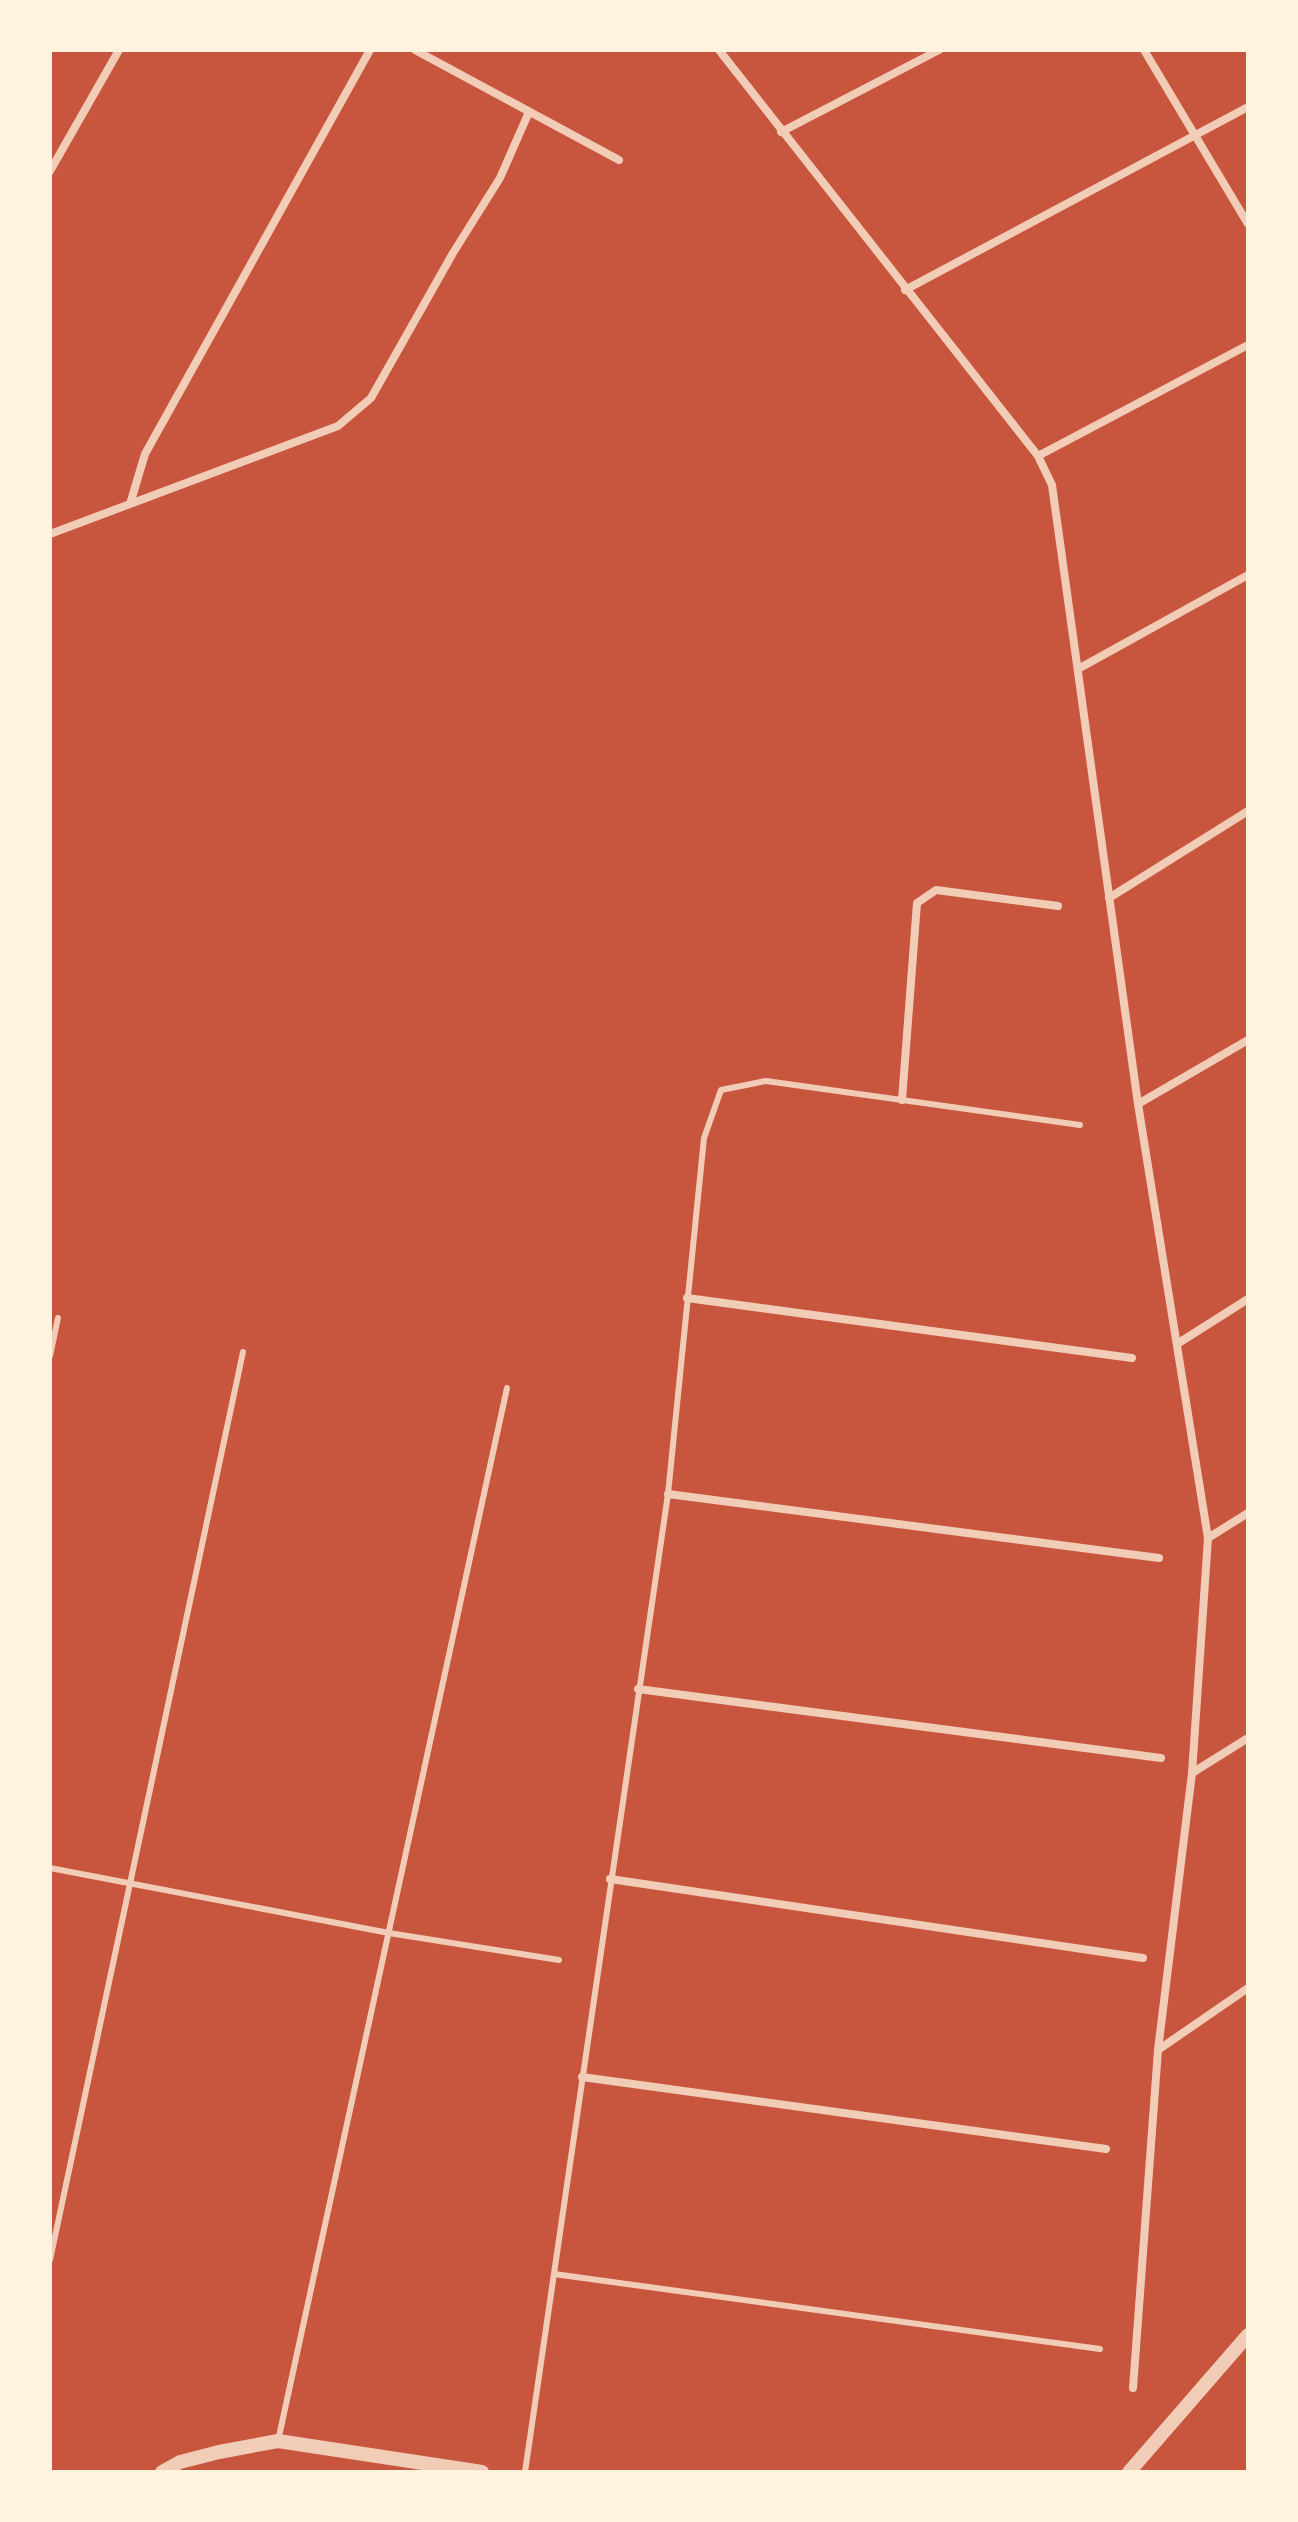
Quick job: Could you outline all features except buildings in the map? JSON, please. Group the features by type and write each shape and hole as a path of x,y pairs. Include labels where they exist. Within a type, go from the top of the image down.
{"street":[{"path":"50,171 119,50"},
{"path":"130,504 145,454 370,50"},
{"path":"415,50 619,160"},
{"path":"719,50 1038,456 1052,485 1138,1104 1208,1538 1192,1773 1158,2050 1133,2388"},
{"path":"781,132 939,50"},
{"path":"1144,50 1248,224"},
{"path":"905,290 1248,107"},
{"path":"50,534 338,426 371,398 453,253 500,178 529,112"},
{"path":"1038,456 1248,345"},
{"path":"1078,669 1248,575"},
{"path":"1109,898 1248,811"},
{"path":"902,1100 917,903 936,890 1058,906"},
{"path":"1138,1104 1248,1040"},
{"path":"687,1298 1132,1358"},
{"path":"1177,1344 1248,1299"},
{"path":"668,1494 1159,1558"},
{"path":"1208,1538 1248,1513"},
{"path":"638,1689 1161,1758"},
{"path":"1192,1773 1248,1738"},
{"path":"610,1879 1143,1958"},
{"path":"1158,2050 1248,1988"},
{"path":"582,2077 1106,2149"},
{"path":"1129,2472 1248,2335"},
{"path":"162,2472 180,2462 278,2441 482,2472"}],"lane":[{"path":"525,2472 668,1494 704,1138 721,1090 766,1081 1080,1125"},
{"path":"50,1356 58,1318"},
{"path":"50,2260 243,1352"},
{"path":"278,2441 507,1388"},
{"path":"50,1868 389,1933 559,1960"},
{"path":"554,2274 1100,2349"}]}
